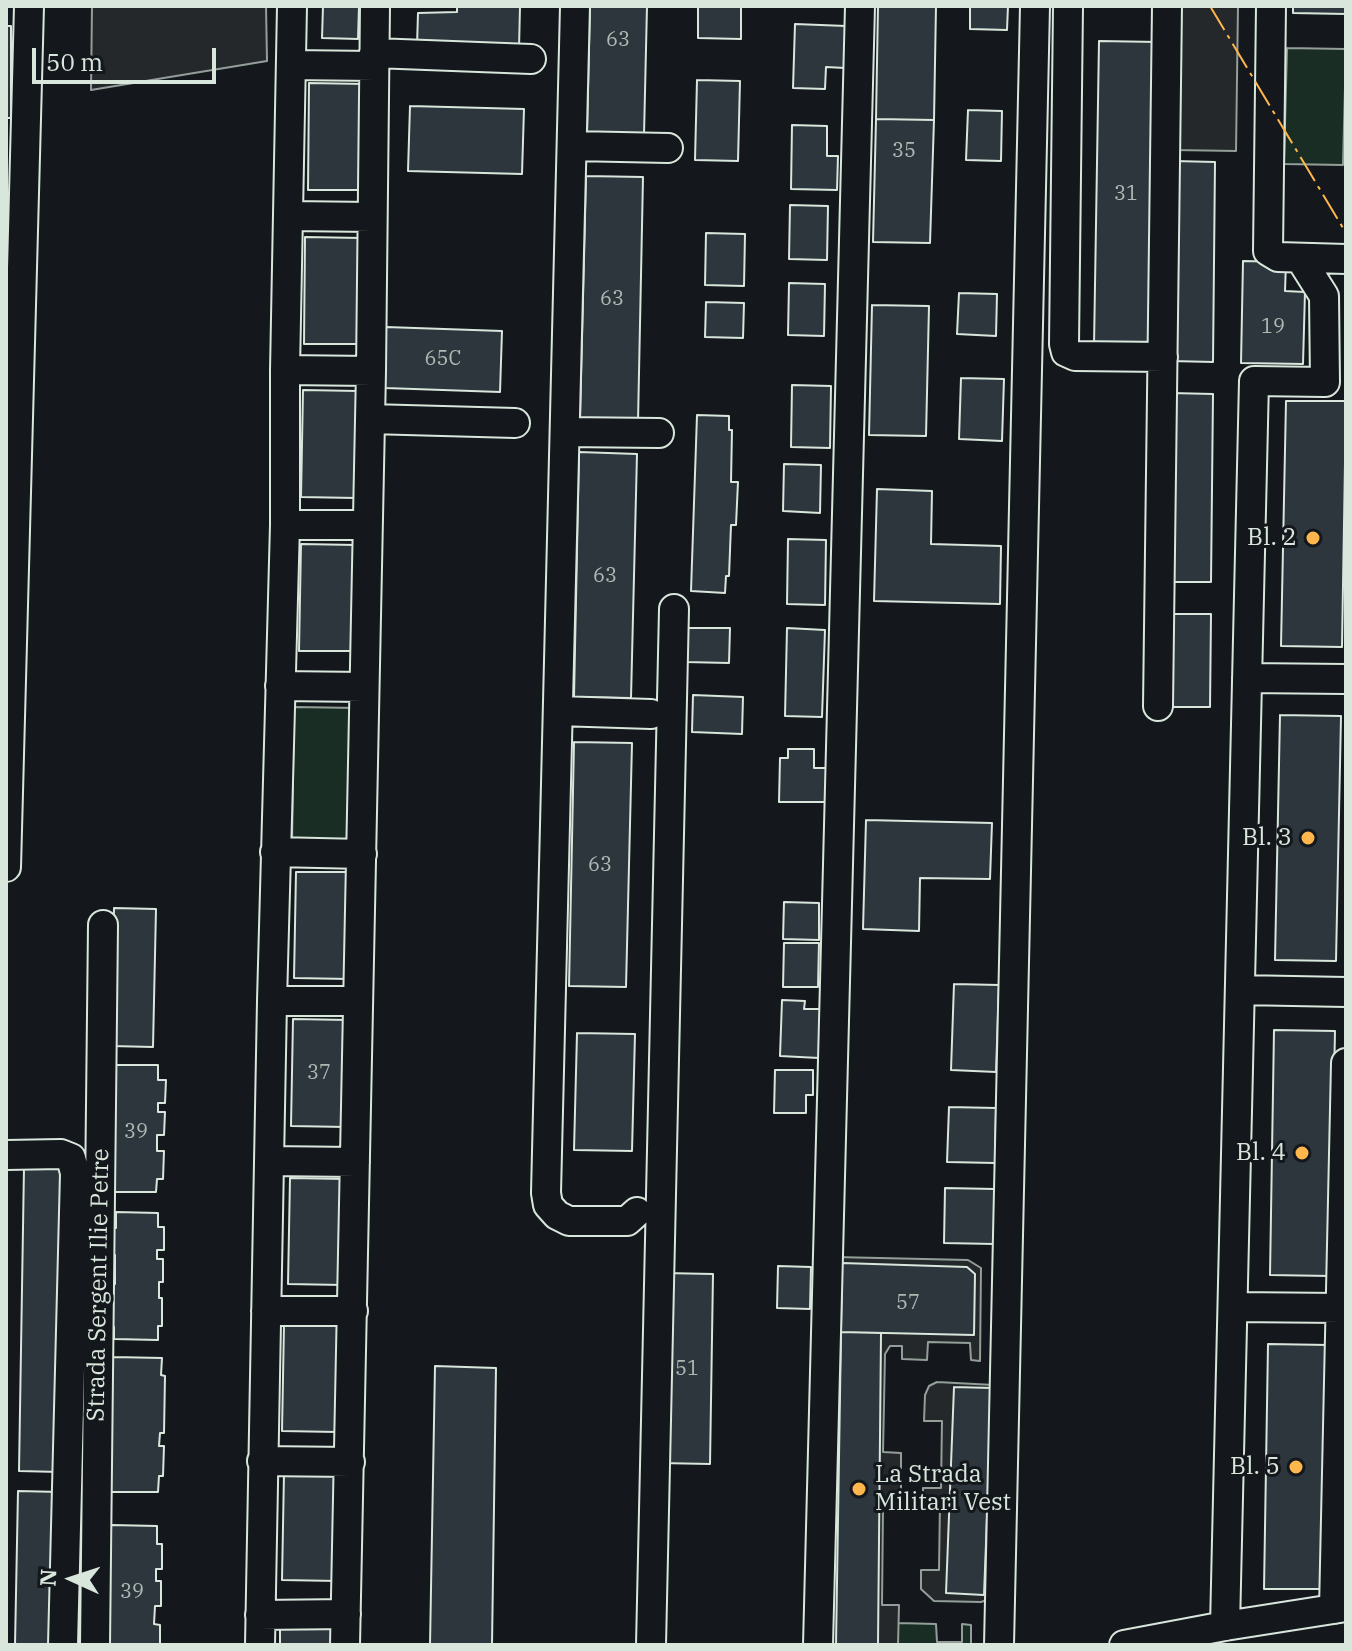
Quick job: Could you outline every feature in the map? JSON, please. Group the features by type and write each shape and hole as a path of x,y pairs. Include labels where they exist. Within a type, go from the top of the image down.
{"street":[{"path":"6,867 29,6"},
{"path":"260,1645 275,852 285,525 292,6"},
{"path":"345,1645 371,371 375,6"},
{"path":"575,6 546,1193 548,1205 557,1215 569,1221 627,1221 637,1212"},
{"path":"818,1645 860,6"},
{"path":"999,1645 1035,6"},
{"path":"1068,6 1066,352 1075,356 1163,357"},
{"path":"1158,706 1167,6"},
{"path":"1271,6 1268,251 1278,257 1346,259"},
{"path":"291,65 374,60 531,59"},
{"path":"573,146 668,148"},
{"path":"290,216 372,217"},
{"path":"1225,1626 1254,381 1325,382 1324,296 1300,258"},
{"path":"285,370 371,371"},
{"path":"370,419 515,423"},
{"path":"565,432 659,433"},
{"path":"285,525 367,525"},
{"path":"651,1645 674,609"},
{"path":"1247,678 1346,679"},
{"path":"280,686 364,687"},
{"path":"558,711 651,714"},
{"path":"275,852 362,854"},
{"name":"Strada Sergent Ilie Petre","path":"95,1645 103,925"},
{"path":"1240,990 1346,992"},
{"path":"272,1001 358,1001"},
{"path":"1124,1645 1340,1608 1346,1063"},
{"path":"6,1155 61,1154 71,1158 75,1173 63,1645"},
{"path":"270,1161 355,1162"},
{"path":"1233,1307 1341,1308"},
{"path":"266,1311 353,1311"},
{"path":"262,1461 350,1462"},
{"path":"260,1615 346,1614"}],"green space":[{"path":"1287,48 1346,49 1343,165 1284,164"},
{"path":"294,707 358,708 356,846 292,845"},
{"path":"898,1623 936,1624 937,1642 962,1642 962,1624 971,1625 971,1645 897,1645"}],"shaded area":[{"path":"92,6 266,6 267,61 91,90"},
{"path":"1176,6 1238,6 1236,151 1174,150"},
{"path":"835,1257 968,1260 981,1268 980,1361 971,1360 970,1343 928,1342 927,1360 902,1359 902,1346 890,1346 885,1354 883,1452 901,1453 901,1507 883,1508 882,1605 899,1605 898,1645 828,1645"},
{"path":"937,1382 994,1385 987,1600 981,1602 934,1601 921,1589 921,1570 939,1570 940,1502 923,1501 923,1488 941,1488 942,1421 924,1421 925,1395 929,1386"}],"building":[{"path":"323,6 359,6 358,39 322,38"},
{"path":"520,6 519,49 417,46 418,13 457,12 457,7"},
{"path":"590,6 647,6 644,135 587,134"},
{"path":"698,6 741,6 741,39 698,38"},
{"path":"878,6 936,6 934,120 876,119"},
{"path":"970,6 1008,6 1007,30 970,29"},
{"path":"1293,6 1346,6 1346,14 1293,13"},
{"path":"795,24 846,26 845,68 826,67 825,89 793,88"},
{"path":"6,26 11,26 11,118 6,118"},
{"path":"1099,41 1158,42 1153,347 1094,346"},
{"path":"697,80 740,81 738,161 695,160"},
{"path":"309,83 365,84 363,190 308,190"},
{"path":"410,106 524,109 522,174 408,171"},
{"path":"968,110 1002,111 1001,161 966,160"},
{"path":"876,119 934,120 930,243 873,242"},
{"path":"792,125 827,126 827,156 838,156 837,190 791,189"},
{"path":"1174,161 1215,162 1213,362 1171,361"},
{"path":"586,176 643,177 638,422 580,420"},
{"path":"790,205 828,206 827,260 789,259"},
{"path":"706,233 745,234 744,286 705,285"},
{"path":"305,237 361,238 359,344 304,344"},
{"path":"1243,261 1286,262 1285,291 1305,292 1303,364 1241,363"},
{"path":"789,283 825,284 824,336 788,335"},
{"path":"959,293 997,294 996,336 957,334"},
{"path":"706,302 744,303 743,338 705,337"},
{"path":"872,305 929,306 926,436 869,435"},
{"path":"386,327 502,331 500,392 385,388"},
{"path":"961,378 1004,379 1002,441 959,439"},
{"path":"792,385 831,386 830,448 791,447"},
{"path":"303,390 358,391 356,498 301,497"},
{"path":"1171,393 1213,394 1211,582 1169,582"},
{"name":"Bl. 2","path":"1286,401 1346,401 1342,647 1281,646"},
{"path":"697,415 729,416 729,430 732,430 731,482 738,482 736,525 731,525 729,576 726,576 725,593 691,591"},
{"path":"579,452 637,454 631,698 574,697"},
{"path":"784,464 821,465 820,513 783,511"},
{"path":"877,489 932,491 931,544 1001,546 1000,604 874,601"},
{"path":"788,539 826,540 825,605 787,604"},
{"path":"301,544 356,545 355,651 299,651"},
{"path":"1168,614 1211,614 1210,707 1167,707"},
{"path":"686,628 730,628 729,663 685,662"},
{"path":"787,628 825,630 822,717 785,716"},
{"path":"693,695 743,697 742,734 692,732"},
{"name":"Bl. 3","path":"1280,715 1341,716 1336,961 1275,960"},
{"path":"574,742 632,743 626,987 569,986"},
{"path":"788,749 814,749 814,768 826,768 826,802 779,802 780,758 788,758"},
{"path":"866,820 992,823 990,879 920,878 919,931 863,929"},
{"path":"296,872 351,872 349,979 294,978"},
{"path":"784,902 819,903 819,940 783,939"},
{"path":"114,908 156,909 153,1047 111,1046"},
{"path":"784,943 819,943 818,987 783,987"},
{"path":"954,984 999,985 996,1072 951,1070"},
{"path":"782,1000 805,1001 804,1009 820,1009 819,1058 780,1056"},
{"path":"293,1019 348,1020 346,1127 291,1126"},
{"name":"Bl. 4","path":"1274,1030 1335,1031 1330,1276 1270,1275"},
{"path":"577,1033 635,1034 632,1151 574,1150"},
{"path":"116,1065 158,1065 158,1080 166,1080 165,1103 158,1103 158,1112 165,1112 164,1135 157,1135 157,1151 164,1151 163,1179 157,1179 156,1192 114,1192 114,1180 106,1179 107,1128 115,1128 115,1108 108,1108 108,1080 116,1080"},
{"path":"775,1070 813,1070 813,1095 806,1095 806,1113 774,1113"},
{"path":"949,1107 996,1108 995,1163 947,1162"},
{"path":"24,1167 66,1168 60,1472 19,1471"},
{"path":"290,1178 345,1179 343,1285 288,1284"},
{"path":"945,1188 995,1189 994,1244 944,1243"},
{"path":"116,1212 158,1213 158,1227 164,1227 164,1250 157,1250 157,1259 163,1259 163,1282 159,1282 162,1326 158,1326 158,1340 114,1339 114,1327 105,1327 106,1284 115,1284 115,1255 106,1255 107,1227 116,1228"},
{"path":"842,1263 967,1267 975,1274 974,1335 841,1332"},
{"path":"778,1266 811,1267 810,1309 777,1308"},
{"path":"664,1273 713,1274 710,1464 660,1463"},
{"path":"284,1324 339,1325 337,1432 282,1431"},
{"name":"La Strada Militari Vest","path":"841,1332 881,1333 878,1645 836,1645"},
{"name":"Bl. 5","path":"1268,1344 1329,1345 1324,1589 1264,1589"},
{"path":"113,1357 162,1358 161,1375 165,1376 164,1433 160,1433 159,1446 164,1446 163,1476 159,1476 158,1492 111,1492 108,1421 112,1421 112,1403 108,1403 108,1375 112,1375"},
{"path":"435,1366 496,1368 492,1645 430,1645"},
{"path":"954,1387 992,1388 984,1595 946,1593"},
{"path":"284,1473 339,1474 337,1581 282,1580"},
{"path":"18,1491 60,1492 57,1645 15,1645"},
{"path":"111,1525 157,1526 157,1544 162,1544 162,1569 156,1569 156,1581 161,1581 161,1606 155,1606 154,1624 160,1625 160,1645 102,1645 102,1580 110,1580 110,1568 104,1568 104,1543 111,1543"},
{"path":"280,1625 335,1626 335,1645 280,1645"}],"power":[{"path":"1210,6 1346,233"}],"place":[{"name":"Bl. 2","path":"1313,538"},
{"name":"Bl. 3","path":"1308,838"},
{"name":"Bl. 4","path":"1302,1153"},
{"name":"Bl. 5","path":"1296,1467"},
{"name":"La Strada Militari Vest","path":"859,1489"}]}
